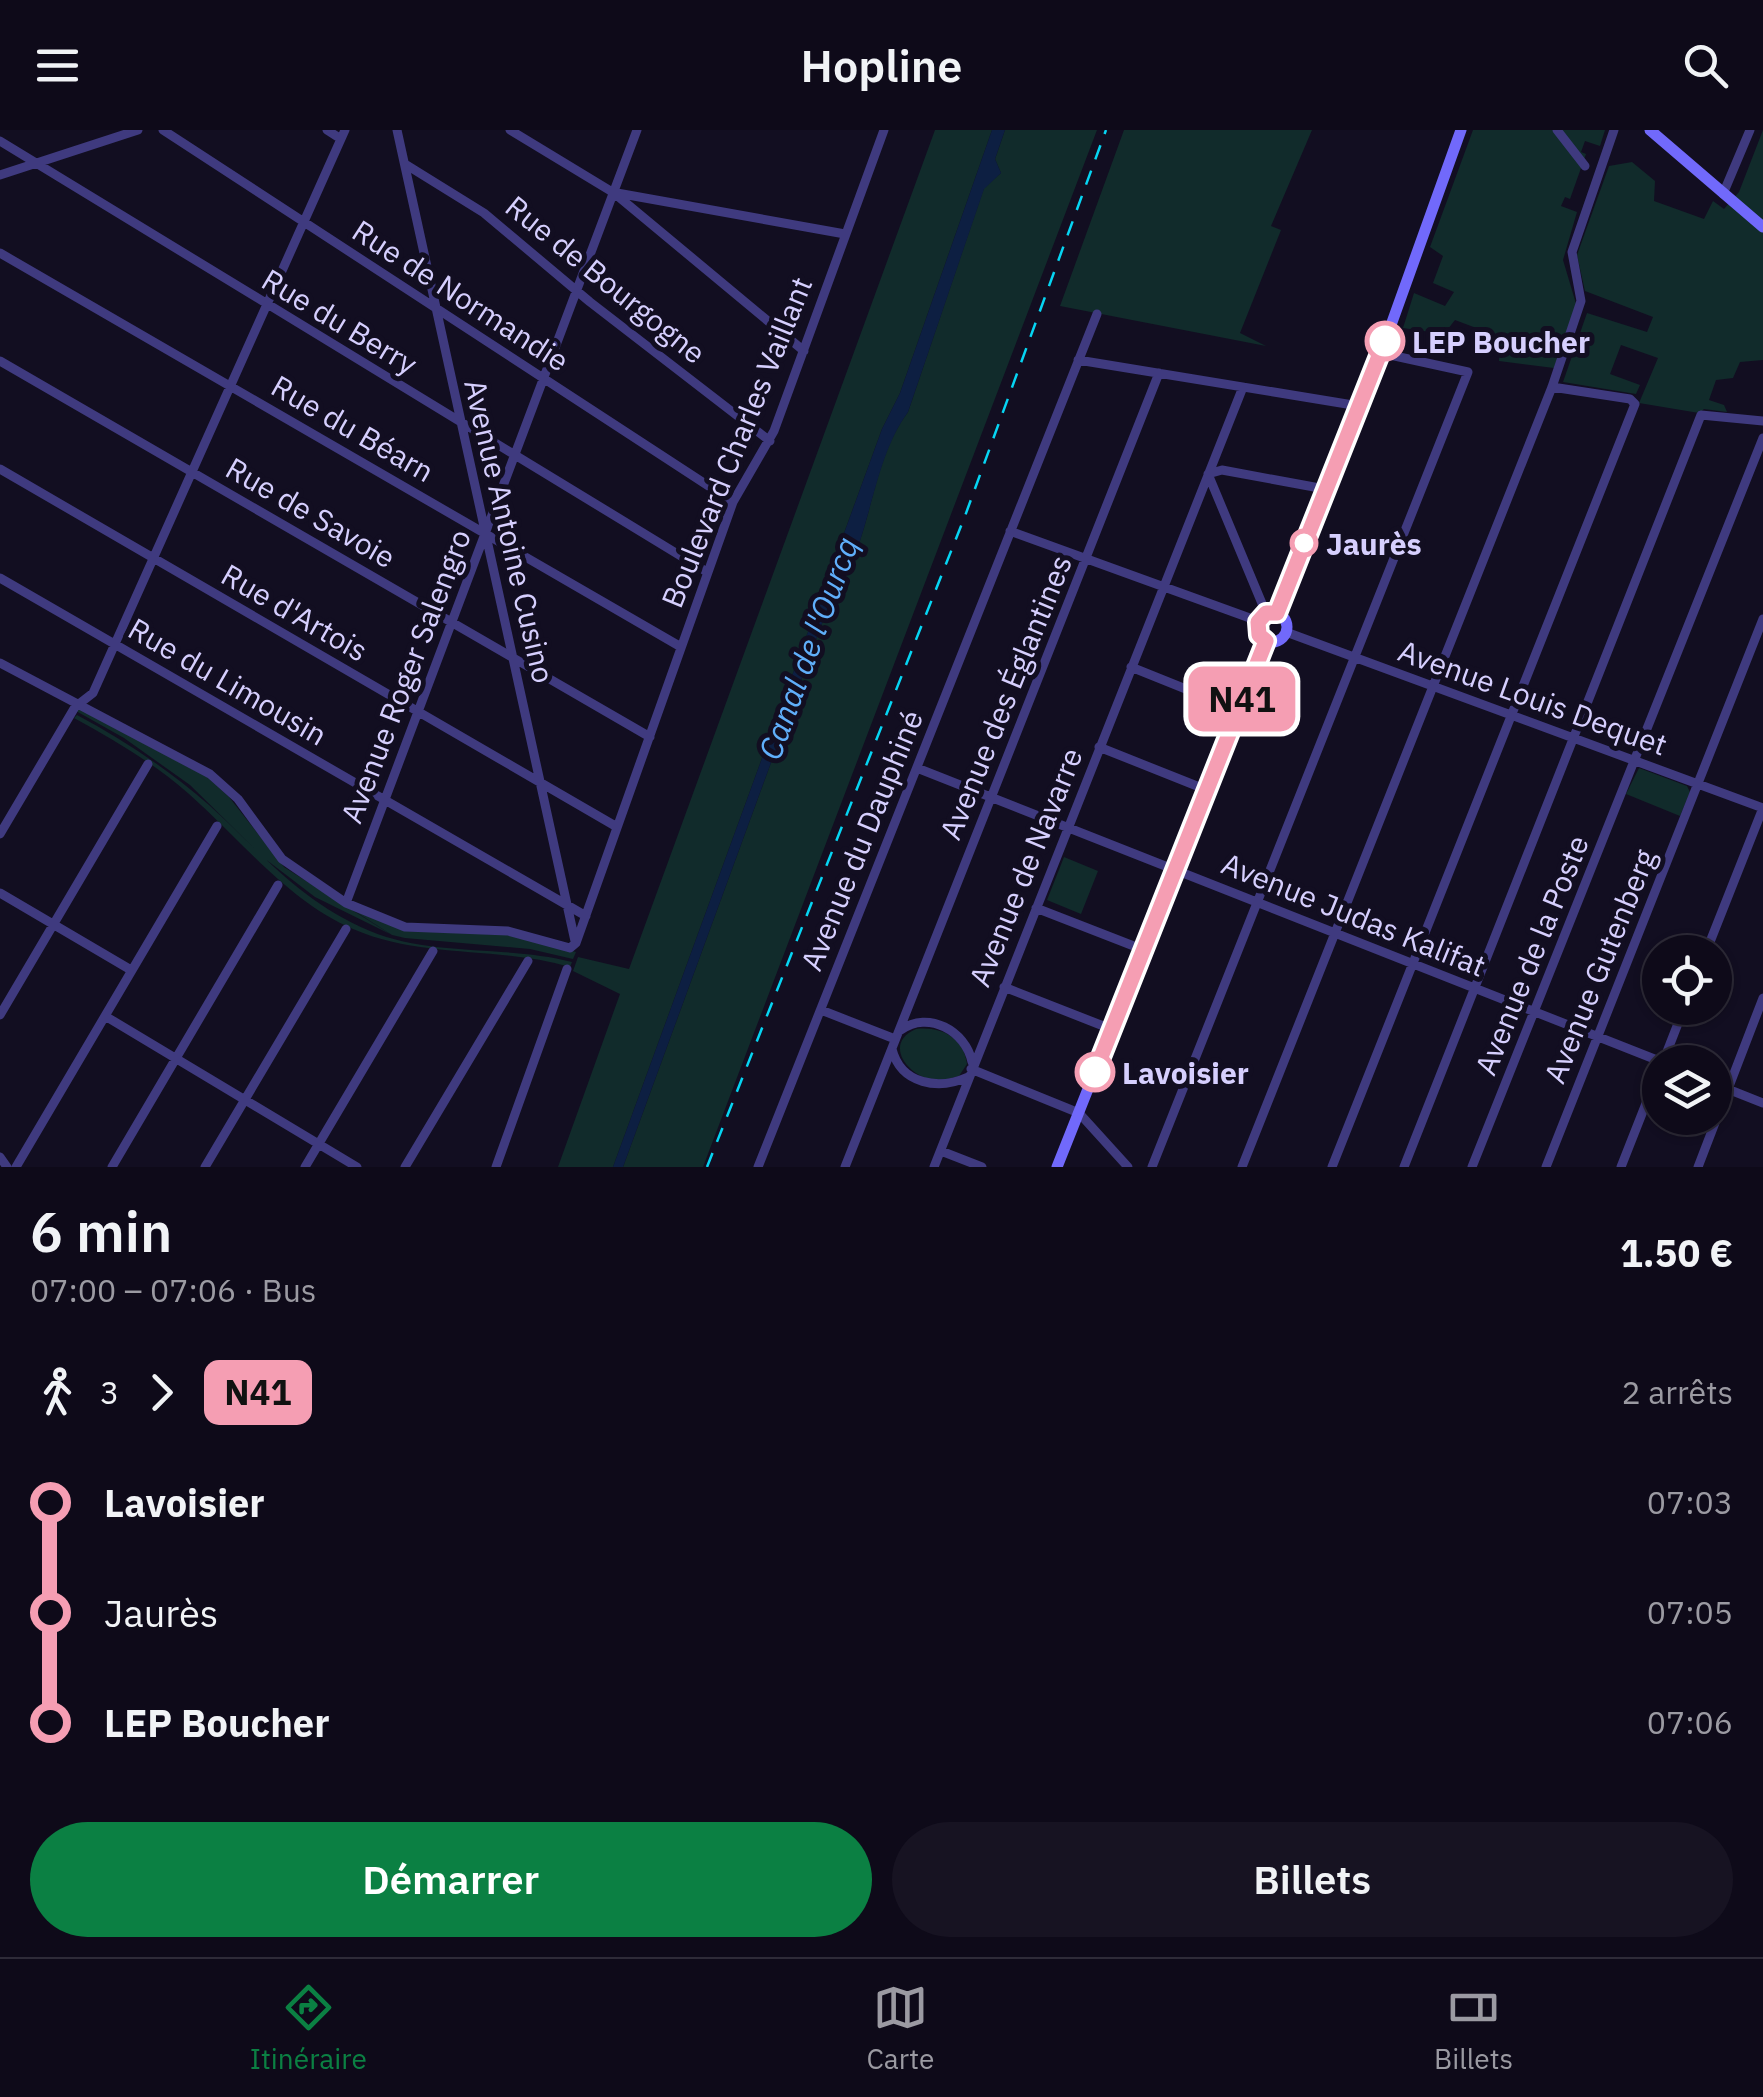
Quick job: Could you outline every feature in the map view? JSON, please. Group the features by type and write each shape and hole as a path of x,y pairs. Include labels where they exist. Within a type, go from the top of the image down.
{"street":[{"path":"0,175 138,130"},
{"name":"Rue de Normandie","path":"162,130 733,502"},
{"path":"0,834 76,707 93,693 116,645 343,135 327,130"},
{"name":"Avenue Antoine Cusino","path":"397,130 576,943"},
{"path":"510,130 614,193 804,350"},
{"name":"Avenue Roger Salengro","path":"346,903 637,130"},
{"path":"867,130 883,131"},
{"path":"1010,531 1163,586 1267,616 1286,620 1286,632 1280,640 1266,641 1259,635 1267,616 1325,488 1359,406 1461,130"},
{"path":"1557,130 1585,166"},
{"path":"1650,130 1763,226"},
{"path":"1724,194 1750,130"},
{"name":"Boulevard Charles Vaillant","path":"576,943 733,502 770,441 883,131"},
{"path":"1242,1167 1552,387 1581,301 1572,252 1615,131"},
{"name":"Rue du Berry","path":"0,141 707,572"},
{"name":"Rue de Bourgogne","path":"405,164 484,212 577,292 770,441"},
{"path":"614,193 845,234"},
{"name":"Rue du Béarn","path":"0,252 681,647"},
{"name":"Avenue du Dauphiné","path":"758,1167 1097,314"},
{"path":"1152,1167 1468,372 1380,352"},
{"path":"1078,360 1359,406"},
{"name":"Rue de Savoie","path":"0,361 650,737"},
{"name":"Avenue des Églantines","path":"846,1167 1159,374"},
{"name":"Avenue de Navarre","path":"934,1167 1243,386"},
{"path":"1332,1167 1635,404 1630,399 1552,387"},
{"path":"1404,1167 1704,412 1763,421"},
{"name":"Avenue de la Poste","path":"1472,1167 1763,438"},
{"name":"Rue d'Artois","path":"0,469 618,828"},
{"path":"1267,616 1208,474 1222,470 1325,488"},
{"name":"Rue du Limousin","path":"0,578 586,916"},
{"name":"Avenue Gutenberg","path":"1546,1167 1763,619"},
{"name":"Avenue Louis Dequet","path":"1286,632 1763,808"},
{"path":"1057,1167 1266,641"},
{"path":"0,664 83,704 210,774 238,799 282,859 346,903 405,926 508,931 570,948 576,943"},
{"path":"1131,666 1238,710"},
{"path":"1100,747 1207,790"},
{"path":"0,1015 148,764"},
{"name":"Avenue Judas Kalifat","path":"916,768 1642,1055"},
{"path":"1713,935 1763,808"},
{"path":"16,1167 218,826"},
{"path":"112,1167 278,885"},
{"path":"0,893 131,970"},
{"path":"1036,908 1144,950"},
{"path":"205,1167 346,928"},
{"path":"305,1167 433,951"},
{"path":"405,1167 528,961"},
{"path":"496,1167 567,970"},
{"path":"1004,987 1111,1029"},
{"path":"1732,1076 1763,998"},
{"path":"821,1010 895,1039"},
{"path":"104,1016 357,1167"},
{"path":"971,1070 960,1037 939,1024 912,1024 895,1039 895,1059 917,1080 941,1085 971,1070 1080,1113 1128,1167"},
{"path":"1732,1091 1763,1103"},
{"path":"1620,1167 1642,1113"},
{"path":"1698,1167 1710,1135"},
{"path":"940,1150 982,1167"},
{"path":"0,1157 7,1167"}],"green space":[{"path":"935,130 992,130 900,393 882,429 613,1167 558,1167 620,994 573,971 578,957 629,969"},
{"path":"1005,130 1097,130 703,1167 623,1167 832,596 856,553 885,456 908,412 984,188 1001,173 995,159"},
{"path":"1124,130 1312,130 1271,226 1281,230 1240,333 1266,346 1060,306"},
{"path":"1473,130 1605,130 1600,146 1585,141 1581,152 1586,154 1570,199 1565,197 1561,206 1577,212 1563,260 1577,307 1554,368 1499,361 1500,337 1455,320 1444,334 1403,328 1414,293 1445,306 1454,292 1433,283 1443,256 1430,247"},
{"path":"1763,130 1763,360 1740,362 1733,378 1716,380 1709,400 1724,405 1727,412 1704,409 1699,413 1639,403 1658,358 1621,345 1610,374 1640,385 1636,394 1563,382 1587,313 1647,332 1653,317 1585,291 1577,255 1609,166 1632,162 1655,181 1654,201 1704,219 1713,201 1724,209 1739,192"},
{"path":"80,709 207,777 229,797 284,867 390,934 315,897 264,858 190,785 124,738 76,711"},
{"path":"77,715 178,780 302,891 345,919 394,939 444,948 547,957 572,962 570,967 516,956 406,945 353,929 329,917 286,886 176,783 74,718"},
{"path":"1639,768 1687,786 1690,792 1680,816 1626,794"},
{"path":"1064,857 1098,871 1081,914 1047,900"},
{"path":"353,910 407,931 510,935 576,952 573,959 530,949 405,938 392,935"},
{"path":"916,1029 934,1029 956,1040 967,1064 959,1076 934,1080 908,1066 902,1058 901,1042"}],"water":[{"name":"Canal de l'Ourcq","path":"992,130 1005,130 995,159 1001,173 984,189 908,412 885,457 855,555 832,596 623,1167 613,1167 882,429 900,393"}],"railway":[{"path":"707,1167 965,516 1106,130"}],"bus line":[{"name":"N41","path":"1095,1072 1266,641 1259,635 1258,622 1266,613 1277,613 1385,341"}],"place":[{"name":"LEP Boucher","path":"1385,341"},
{"name":"Jaurès","path":"1304,543"},
{"name":"Lavoisier","path":"1095,1072"}]}
